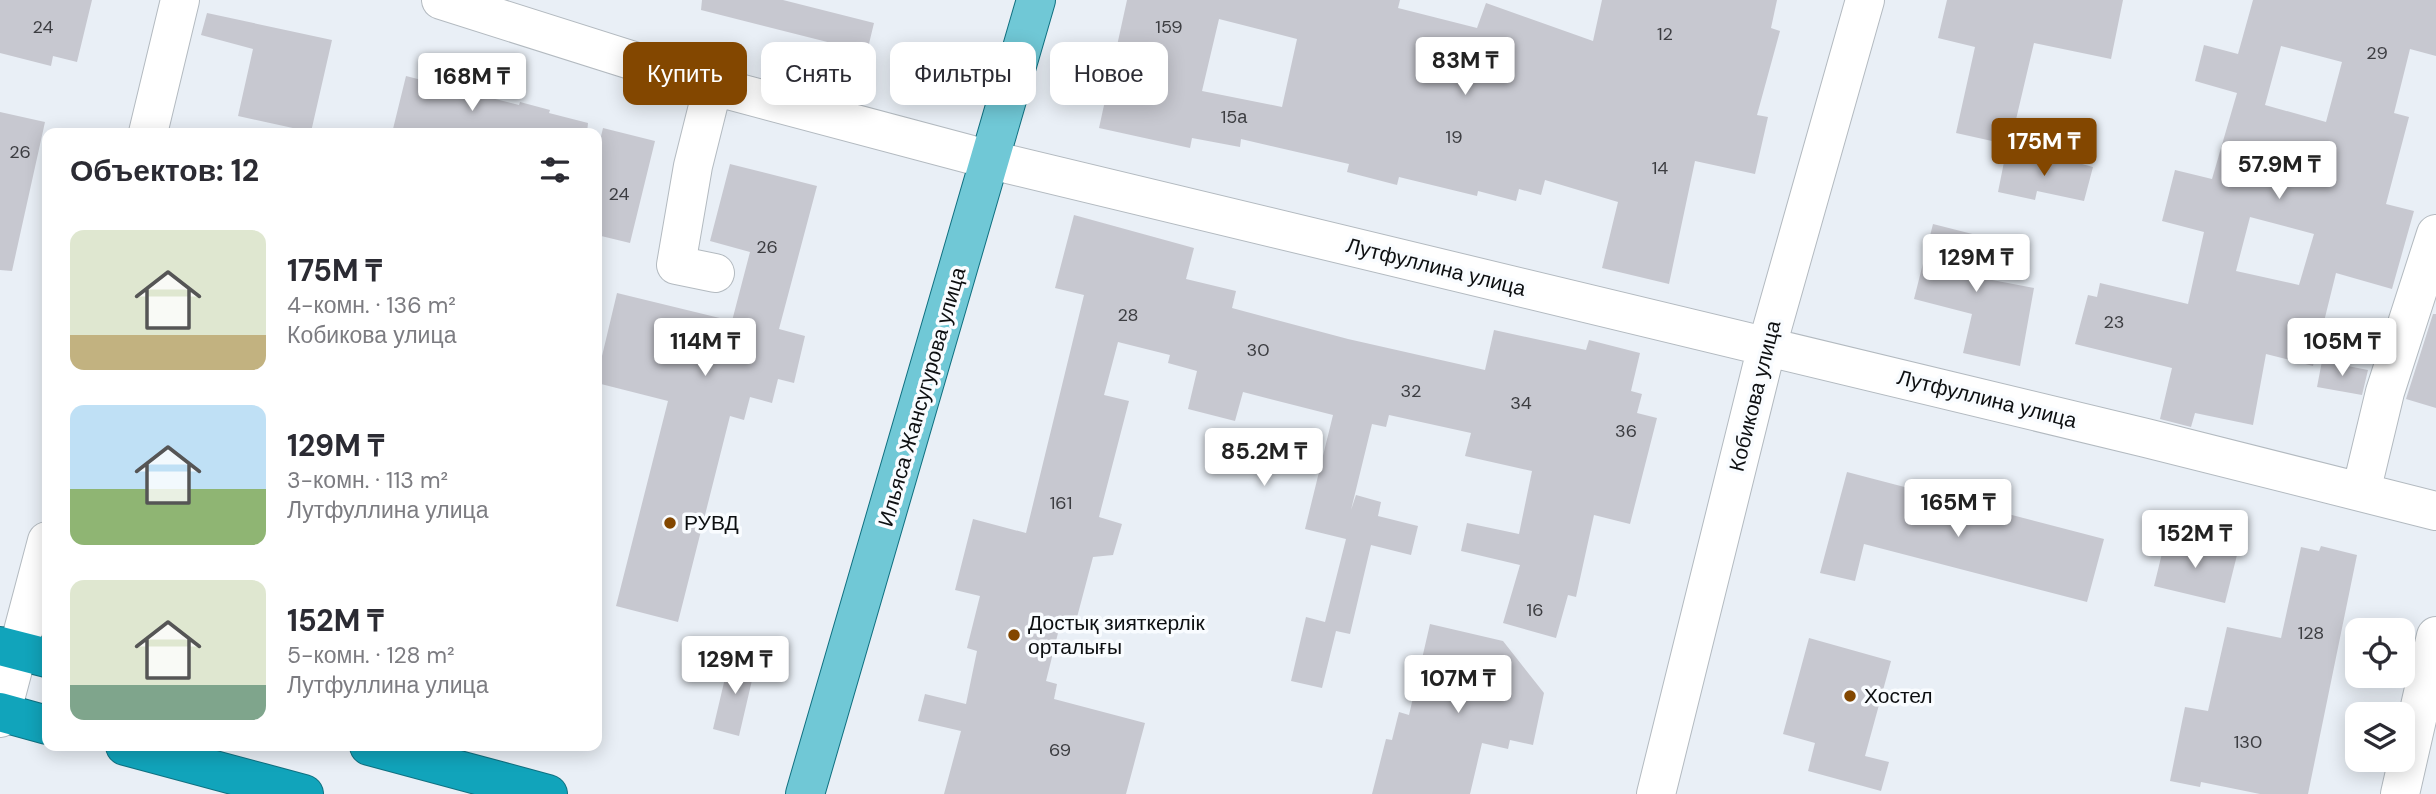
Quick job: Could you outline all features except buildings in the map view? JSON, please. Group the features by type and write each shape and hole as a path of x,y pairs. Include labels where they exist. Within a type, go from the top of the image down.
{"highway":[{"path":"1,714 42,723"},
{"path":"144,751 304,794"},
{"path":"388,751 548,794"}],"main road":[{"name":"Ильяса Жансугурова улица","path":"805,794 1036,0"}],"street":[{"path":"149,128 180,0"},
{"name":"Лутфуллина улица","path":"441,0 623,58"},
{"name":"Кобикова улица","path":"1656,794 1767,346 1865,0"},
{"name":"Лутфуллина улица","path":"747,95 991,160 1767,346 2436,511"},
{"path":"708,105 693,166 676,265 715,273"},
{"path":"2361,492 2385,392 2436,234"},
{"path":"1,714 23,652 42,564"},
{"path":"2400,794 2436,636"}],"place":[{"name":"РУВД","path":"670,523"},
{"name":"Достық зияткерлік орталығы","path":"1014,635"},
{"name":"Хостел","path":"1850,696"}]}
